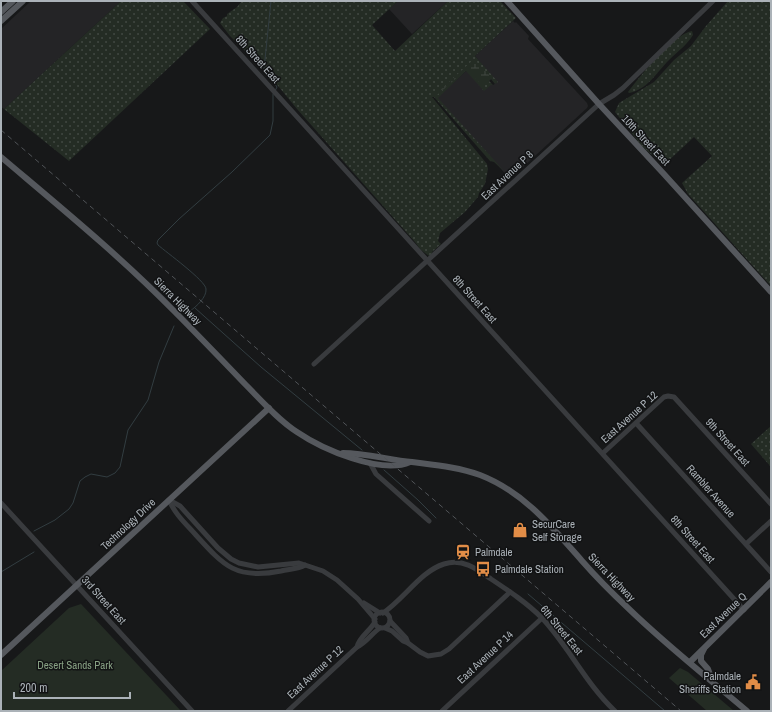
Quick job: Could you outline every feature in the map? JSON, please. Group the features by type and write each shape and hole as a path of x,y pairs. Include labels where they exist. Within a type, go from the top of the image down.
{"main road":[{"path":"1,12 13,1"},
{"path":"1,21 23,1"},
{"name":"10th Street East","path":"507,1 771,292"},
{"name":"Sierra Highway","path":"1,157 121,260 288,426 323,447 341,453 399,459 410,462 455,468 500,484 533,507 629,610 747,711"},
{"name":"Technology Drive","path":"1,655 269,408"},
{"name":"Sierra Highway","path":"341,453 349,458 370,463 404,465 410,462"},
{"name":"East Avenue Q","path":"690,662 771,582"},
{"path":"706,646 702,652 701,659 702,664 708,669 712,681"}],"street":[{"name":"8th Street East","path":"192,1 744,610"},
{"name":"East Avenue P 8","path":"314,364 599,104 614,96 623,88 713,1"},
{"name":"East Avenue P 12","path":"602,454 664,397 668,396"},
{"name":"9th Street East","path":"668,396 674,397 771,504"},
{"name":"Rambler Avenue","path":"636,423 771,572"},
{"path":"370,463 376,474 429,521"},
{"path":"169,500 174,511 179,517 216,556 229,567 242,572 264,574 300,568 305,565 330,574 358,599 387,615 390,621 406,638 408,643"},
{"name":"3rd Street East","path":"1,503 192,711"},
{"path":"746,544 771,521"},
{"name":"6th Street East","path":"381,613 392,607 433,569 453,562 473,566 510,592 542,618 595,690 615,711"},
{"path":"358,599 375,621 377,626 392,631 403,641 420,652 428,656 434,656 442,654 454,644 510,592"},
{"path":"375,621 381,613"},
{"name":"East Avenue P 14","path":"442,711 542,618"},
{"name":"East Avenue P 12","path":"357,647 358,642 371,629 375,621"},
{"path":"383,628 388,625 390,621"},
{"name":"East Avenue P 12","path":"288,711 374,632 383,628"}],"shaded area":[{"path":"31,1 121,1 4,109 1,107 1,29"},
{"path":"398,1 448,1 412,34 389,9"},
{"path":"513,21 515,23 516,22 529,36 528,39 587,103 588,106 510,179 437,98 466,71 491,85 497,82 475,56"}],"green space":[{"path":"121,1 183,1 210,29 69,161 4,109"},
{"path":"242,1 398,1 372,25 395,51 448,1 500,1 516,18 475,56 498,82 495,84 491,79 489,81 493,85 484,91 466,71 438,98 504,171 494,162 490,161 434,97 432,97 487,164 488,169 485,184 478,197 465,212 440,233 438,241 441,244 432,252 432,254 429,256 421,250 297,109 265,70 230,36 220,23 223,18 227,16 227,14 237,7"},
{"path":"728,1 771,1 771,286 688,194 682,183 712,156 694,137 665,164 662,164 641,145 615,112 619,103 654,82 674,60 691,46"},
{"path":"692,31 693,35 688,42 651,80 641,88 629,93 628,92 667,47 685,34"},
{"path":"474,59 491,77 491,79 483,86 469,71 467,71 467,69 437,95 437,93"},
{"path":"771,426 771,467 751,444"},
{"name":"Desert Sands Park","path":"81,604 181,711 1,711 1,671 69,608"},
{"path":"680,668 688,672 734,711 707,711 669,678"}],"waterway":[{"path":"271,1 264,69 277,87 275,91"},
{"path":"190,311 203,298 206,289 193,273 158,245 158,240 270,135 273,121 273,94"},
{"path":"195,308 261,367 362,450"},
{"path":"34,531 55,520 69,509 73,503 80,481 85,477 91,474 107,477 115,473 120,467 128,430 148,400 159,362 174,326"},
{"path":"384,470 436,518"},
{"path":"1,572 34,552"},
{"path":"528,594 665,711"}],"railway":[{"path":"1,130 681,711"}],"place":[{"name":"SecurCare Self Storage","path":"520,530"},
{"name":"Palmdale","path":"463,552"},
{"name":"Palmdale Station","path":"483,569"},
{"name":"Palmdale Sheriffs Station","path":"753,682"}]}
